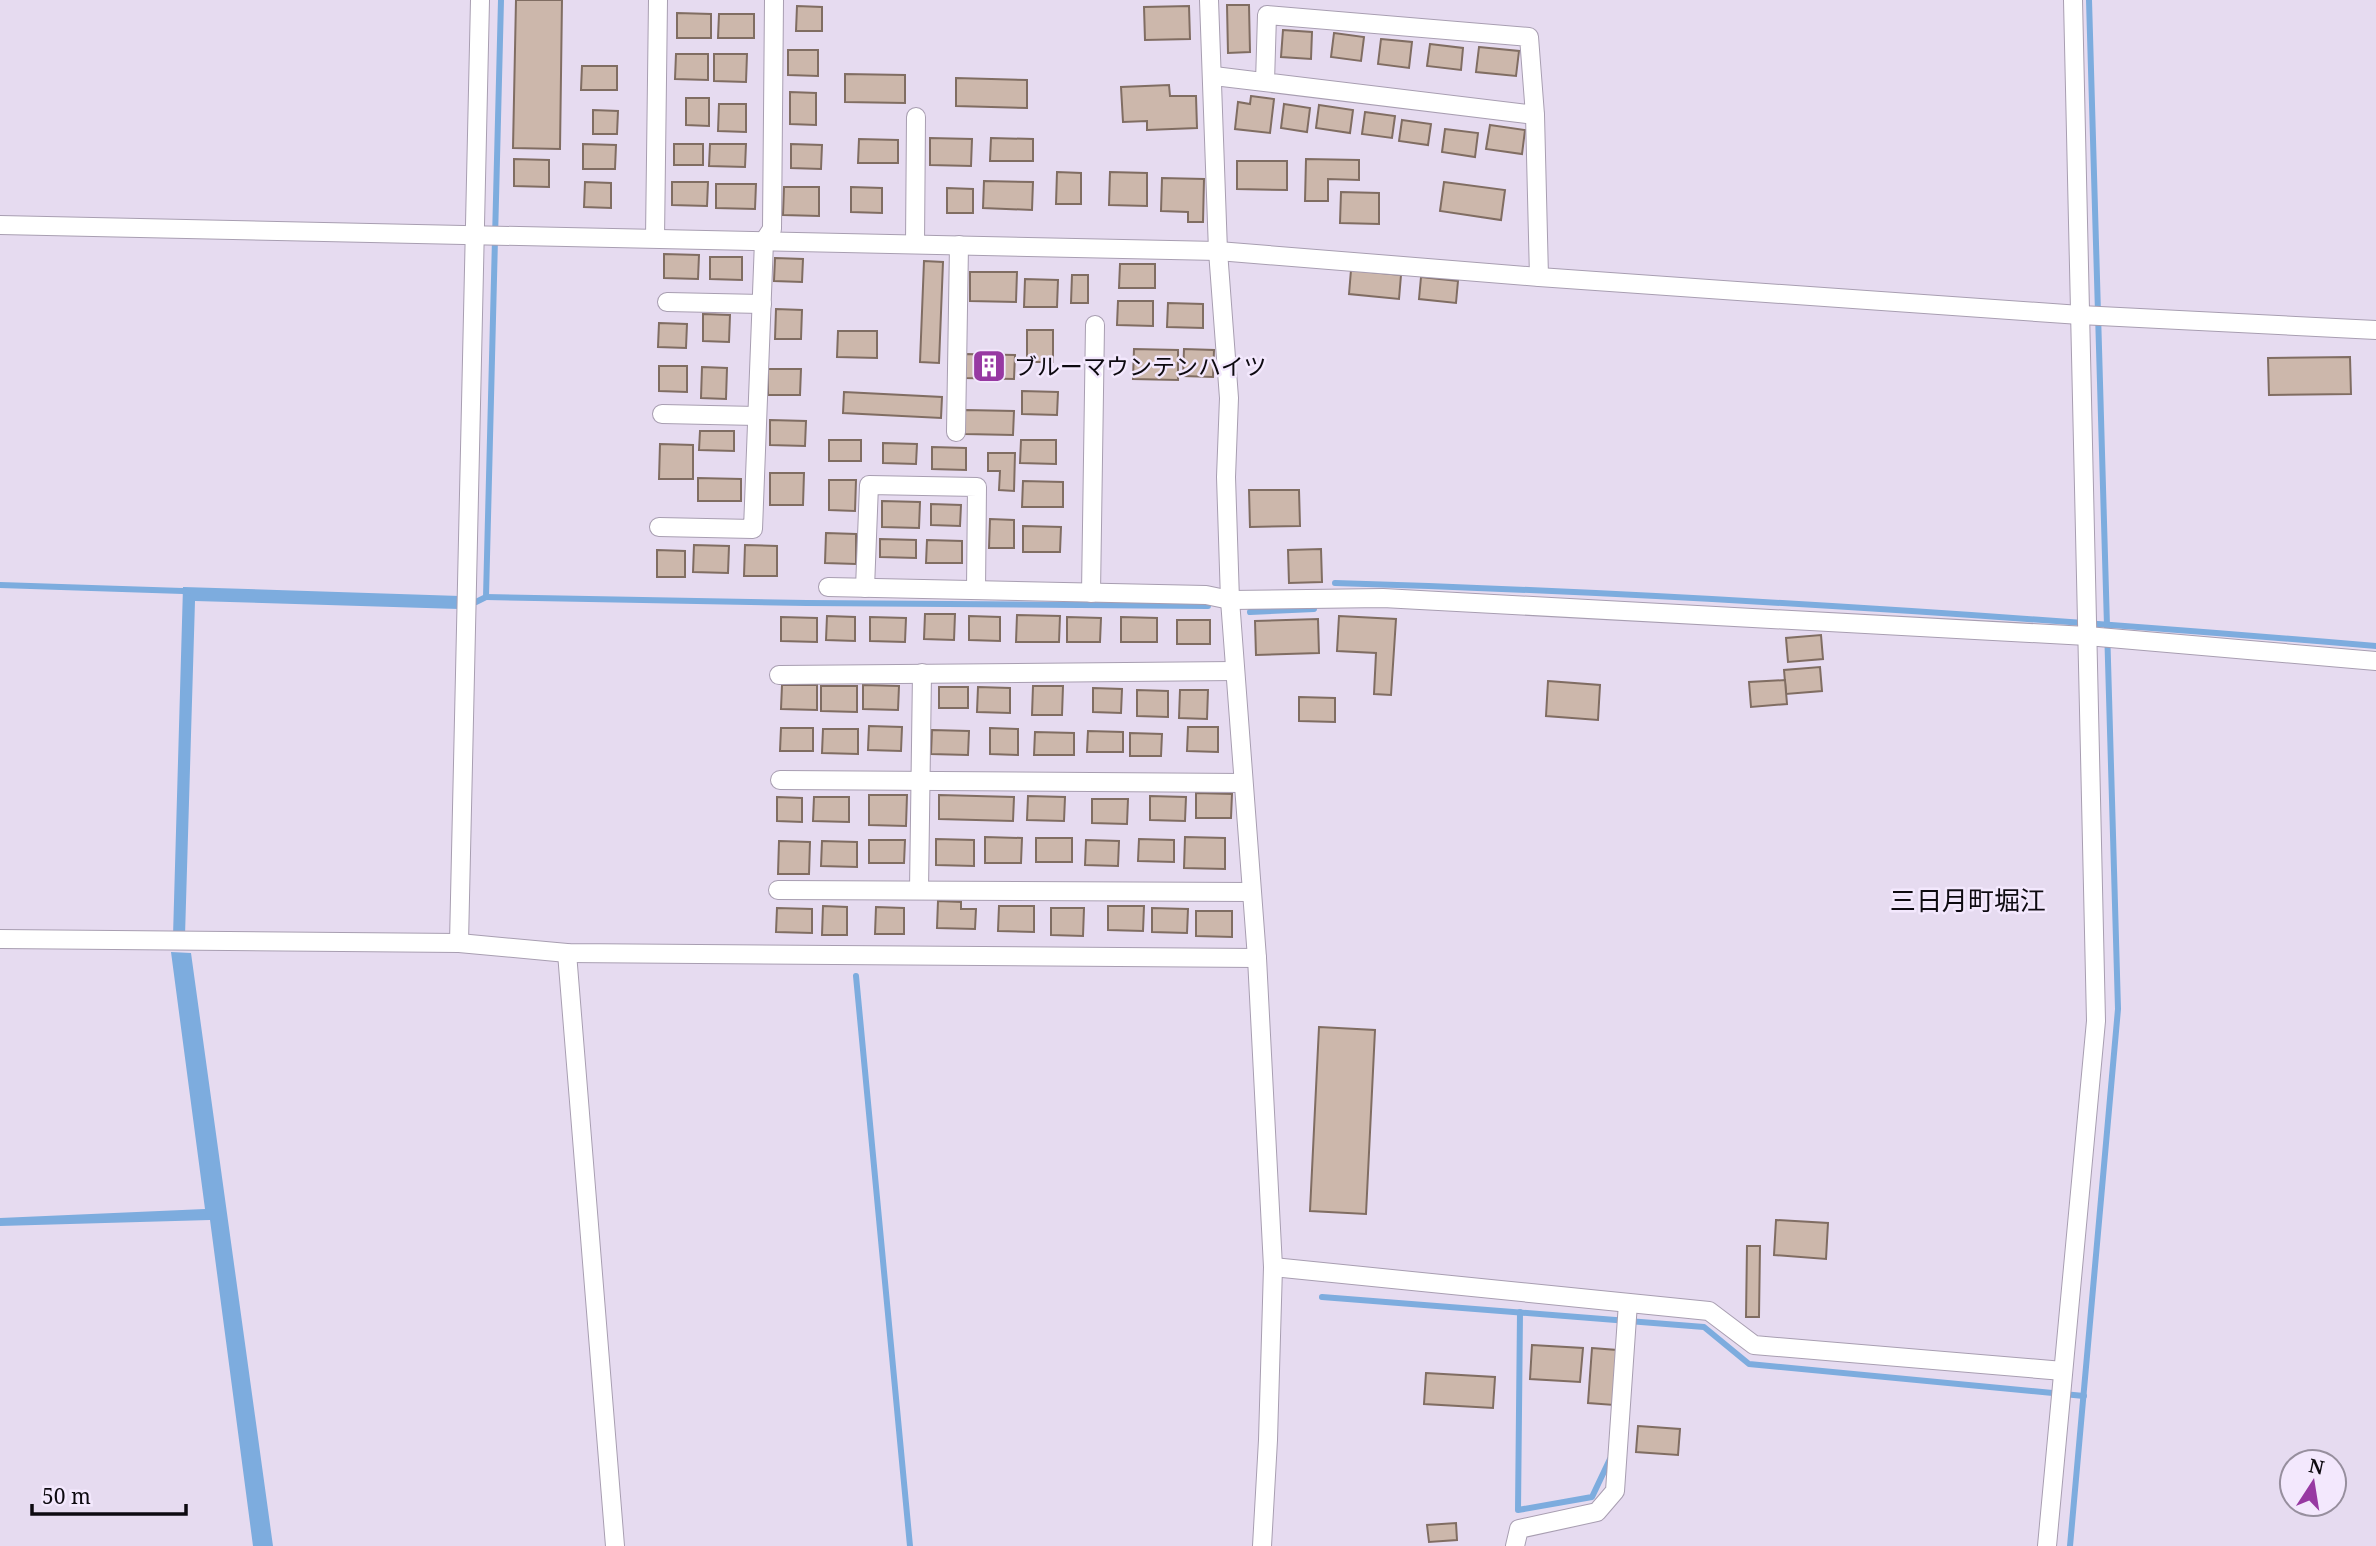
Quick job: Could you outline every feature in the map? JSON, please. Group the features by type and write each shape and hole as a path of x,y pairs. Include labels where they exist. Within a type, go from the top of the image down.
{"street":[{"path":"459,943 480,0"},
{"path":"655,238 658,0"},
{"path":"659,527 753,529 764,241 772,229 774,0"},
{"path":"1209,0 1214,76 1218,251 1229,398 1226,477 1230,600 1256,958 1273,1267 1262,1546"},
{"path":"2047,1546 2096,1021 2073,0"},
{"path":"1265,82 1267,15 1529,37 1535,115 1539,277"},
{"path":"1214,76 1535,115"},
{"path":"915,244 916,117"},
{"path":"0,225 1218,251 1539,277 2080,315 2376,330"},
{"path":"956,432 959,245"},
{"path":"667,302 762,304"},
{"path":"1091,593 1095,325"},
{"path":"662,414 757,416"},
{"path":"866,588 869,485 883,485 977,488 976,590"},
{"path":"828,587 1206,594 1230,600 1383,598 2087,636 2376,660"},
{"path":"779,675 1235,671"},
{"path":"919,890 922,673"},
{"path":"780,780 1243,783"},
{"path":"778,890 1251,892"},
{"path":"0,939 459,943 567,953 1256,958"},
{"path":"567,953 615,1546"},
{"path":"1273,1267 1709,1311 1754,1346 2063,1371"},
{"path":"1515,1546 1519,1529 1597,1512 1615,1491 1628,1303"}],"water":[{"path":"183,587 460,596 459,609 195,601 185,936 173,936"},
{"path":"171,952 191,953 273,1546 253,1546 210,1220 0,1226 0,1218 205,1209"}],"building":[{"path":"516,0 562,0 560,149 513,148"},
{"path":"1227,5 1249,5 1250,52 1228,53"},
{"path":"797,6 822,7 822,31 796,31"},
{"path":"1189,6 1190,39 1145,40 1144,7"},
{"path":"677,13 711,14 711,38 677,38"},
{"path":"719,14 754,14 754,38 718,38"},
{"path":"1283,30 1312,32 1311,59 1281,57"},
{"path":"1334,33 1364,37 1361,61 1331,57"},
{"path":"1381,39 1412,42 1409,68 1378,64"},
{"path":"1430,44 1463,48 1461,70 1427,66"},
{"path":"1479,47 1519,51 1516,76 1476,72"},
{"path":"788,50 818,50 818,76 788,75"},
{"path":"676,54 708,54 708,80 675,79"},
{"path":"714,54 747,54 746,82 714,81"},
{"path":"582,66 617,66 617,90 581,90"},
{"path":"845,74 905,75 905,103 845,102"},
{"path":"956,78 1027,80 1027,108 956,106"},
{"path":"1169,85 1170,96 1196,96 1197,128 1147,130 1147,121 1123,122 1121,87"},
{"path":"790,92 816,93 816,125 790,124"},
{"path":"1251,96 1274,99 1270,133 1235,129 1238,102 1250,104"},
{"path":"686,98 709,98 709,126 686,125"},
{"path":"719,104 746,104 746,132 718,131"},
{"path":"1284,104 1310,108 1307,132 1281,128"},
{"path":"1319,105 1353,110 1350,133 1316,128"},
{"path":"593,110 618,111 617,134 593,134"},
{"path":"1365,112 1395,116 1392,138 1362,134"},
{"path":"1402,120 1431,124 1428,145 1399,141"},
{"path":"1490,125 1525,130 1522,154 1486,149"},
{"path":"1445,129 1478,133 1475,157 1442,152"},
{"path":"930,138 972,139 971,166 930,165"},
{"path":"991,138 1033,139 1033,161 990,161"},
{"path":"859,139 898,140 898,163 858,163"},
{"path":"583,144 616,145 615,169 583,169"},
{"path":"674,144 703,144 703,165 674,165"},
{"path":"710,144 746,144 745,167 709,166"},
{"path":"791,144 822,145 821,169 791,168"},
{"path":"514,159 549,160 549,187 514,186"},
{"path":"1306,159 1359,160 1359,180 1328,179 1328,201 1305,201"},
{"path":"1237,161 1287,161 1287,190 1237,189"},
{"path":"1057,172 1081,173 1081,204 1056,204"},
{"path":"1110,172 1147,173 1147,206 1109,205"},
{"path":"1162,178 1204,179 1203,222 1188,222 1188,212 1161,211"},
{"path":"984,181 1033,182 1032,210 983,208"},
{"path":"585,182 611,183 611,208 584,207"},
{"path":"672,182 708,182 707,206 672,205"},
{"path":"1444,182 1505,190 1501,220 1440,211"},
{"path":"716,184 756,184 755,209 716,208"},
{"path":"784,187 819,187 819,216 783,215"},
{"path":"851,187 882,188 882,213 851,212"},
{"path":"947,188 973,189 973,213 947,213"},
{"path":"1341,192 1379,193 1379,224 1340,223"},
{"path":"664,254 699,255 698,279 664,278"},
{"path":"710,257 742,257 742,280 710,279"},
{"path":"775,258 803,259 802,282 774,281"},
{"path":"924,261 943,262 939,363 920,362"},
{"path":"1120,264 1155,264 1155,288 1119,288"},
{"path":"1351,270 1401,275 1399,299 1349,294"},
{"path":"970,272 1017,272 1016,302 970,301"},
{"path":"1072,275 1088,275 1088,303 1071,303"},
{"path":"1421,277 1458,281 1456,303 1419,299"},
{"path":"1025,279 1058,280 1057,307 1024,307"},
{"path":"1118,301 1153,301 1153,326 1117,325"},
{"path":"1168,303 1203,304 1203,328 1167,327"},
{"path":"776,309 802,310 801,339 775,339"},
{"path":"703,314 730,315 729,342 703,341"},
{"path":"659,323 687,324 686,348 658,347"},
{"path":"1027,330 1053,330 1053,362 1027,362"},
{"path":"838,331 877,331 877,358 837,357"},
{"path":"1134,349 1178,350 1178,380 1133,379"},
{"path":"1184,349 1214,350 1213,377 1183,376"},
{"name":"ブルーマウンテンハイツ","path":"965,354 1015,355 1014,379 964,378"},
{"path":"2350,357 2351,394 2269,395 2268,358"},
{"path":"659,366 687,366 687,392 659,391"},
{"path":"702,367 727,368 726,399 701,398"},
{"path":"768,369 801,369 800,395 768,395"},
{"path":"1022,391 1058,392 1057,415 1022,414"},
{"path":"844,392 942,397 941,418 843,413"},
{"path":"965,410 1014,411 1013,435 965,434"},
{"path":"770,420 806,421 805,446 770,445"},
{"path":"700,431 734,431 734,451 699,450"},
{"path":"829,440 861,440 861,461 829,461"},
{"path":"1021,440 1056,440 1056,464 1020,463"},
{"path":"883,443 917,444 916,464 883,463"},
{"path":"660,444 693,445 693,479 659,479"},
{"path":"932,447 966,448 966,470 932,469"},
{"path":"988,453 1015,453 1014,491 999,490 1000,471 988,471"},
{"path":"770,473 804,473 803,505 770,505"},
{"path":"698,478 741,479 741,501 698,501"},
{"path":"829,480 856,480 855,511 829,510"},
{"path":"1023,481 1063,482 1063,507 1022,507"},
{"path":"1249,490 1299,490 1300,526 1250,527"},
{"path":"882,501 920,502 919,528 882,527"},
{"path":"931,504 961,505 960,526 931,525"},
{"path":"990,519 1014,520 1014,548 989,548"},
{"path":"1023,526 1061,527 1060,552 1023,552"},
{"path":"826,533 856,534 856,564 825,563"},
{"path":"880,539 916,540 916,558 880,557"},
{"path":"927,540 962,541 962,563 926,563"},
{"path":"694,545 729,546 728,573 693,572"},
{"path":"745,545 777,546 777,576 744,576"},
{"path":"1321,549 1322,582 1289,583 1288,550"},
{"path":"657,550 685,551 685,577 657,577"},
{"path":"925,614 955,614 954,640 924,639"},
{"path":"1017,615 1060,616 1059,642 1016,642"},
{"path":"827,616 855,617 855,641 826,640"},
{"path":"969,616 1000,617 1000,641 969,640"},
{"path":"1339,616 1396,619 1391,695 1374,694 1376,653 1337,651"},
{"path":"781,617 817,618 817,642 781,641"},
{"path":"870,617 906,618 905,642 870,641"},
{"path":"1067,617 1101,618 1100,642 1067,642"},
{"path":"1121,617 1157,618 1157,642 1121,642"},
{"path":"1318,619 1319,653 1256,655 1255,621"},
{"path":"1177,620 1210,620 1210,644 1177,644"},
{"path":"1821,635 1823,659 1788,662 1786,638"},
{"path":"1820,667 1822,691 1786,694 1784,670"},
{"path":"1785,680 1787,704 1751,707 1749,682"},
{"path":"1548,681 1600,685 1598,720 1546,716"},
{"path":"782,685 817,685 817,710 781,709"},
{"path":"863,685 899,686 898,710 863,709"},
{"path":"821,686 857,686 857,712 821,711"},
{"path":"1033,686 1063,686 1062,715 1032,715"},
{"path":"939,687 968,687 968,708 939,708"},
{"path":"978,687 1010,688 1010,713 977,712"},
{"path":"1093,688 1122,689 1121,713 1093,712"},
{"path":"1137,690 1168,691 1168,717 1137,716"},
{"path":"1180,690 1208,690 1207,719 1179,718"},
{"path":"1299,697 1335,698 1335,722 1299,721"},
{"path":"869,726 902,727 901,751 868,750"},
{"path":"1188,727 1218,727 1218,752 1187,751"},
{"path":"781,728 813,728 813,751 780,751"},
{"path":"990,728 1018,729 1018,755 990,754"},
{"path":"823,729 858,729 858,754 822,753"},
{"path":"932,730 969,731 968,755 931,754"},
{"path":"1088,731 1123,732 1123,752 1087,752"},
{"path":"1035,732 1074,733 1074,755 1034,755"},
{"path":"1130,733 1162,734 1161,756 1130,756"},
{"path":"1196,793 1232,794 1231,818 1196,818"},
{"path":"869,795 907,795 906,826 869,825"},
{"path":"939,795 1014,797 1013,821 939,819"},
{"path":"1028,796 1065,797 1064,821 1027,820"},
{"path":"1150,796 1186,797 1185,821 1150,820"},
{"path":"777,797 802,798 802,822 777,821"},
{"path":"814,797 849,797 849,822 813,821"},
{"path":"1092,799 1128,799 1127,824 1092,823"},
{"path":"985,837 1022,838 1021,863 985,863"},
{"path":"1185,837 1225,838 1225,869 1184,868"},
{"path":"1036,838 1072,838 1072,862 1036,862"},
{"path":"936,839 974,840 974,866 936,865"},
{"path":"1139,839 1174,840 1174,862 1138,861"},
{"path":"869,840 905,840 904,863 869,863"},
{"path":"1086,840 1119,841 1118,866 1085,865"},
{"path":"779,841 810,842 809,874 778,874"},
{"path":"822,841 857,842 857,867 821,866"},
{"path":"938,901 961,902 961,909 976,909 975,929 937,928"},
{"path":"823,906 847,907 847,935 822,935"},
{"path":"999,906 1034,906 1034,932 998,931"},
{"path":"1108,906 1144,906 1143,931 1108,930"},
{"path":"876,907 904,908 904,934 875,934"},
{"path":"777,908 812,909 812,933 776,932"},
{"path":"1051,908 1084,908 1083,936 1051,935"},
{"path":"1152,908 1188,909 1187,933 1152,932"},
{"path":"1196,911 1232,911 1232,937 1196,936"},
{"path":"1319,1027 1375,1030 1366,1214 1310,1211"},
{"path":"1776,1220 1828,1223 1826,1259 1774,1255"},
{"path":"1747,1246 1760,1246 1759,1317 1746,1317"},
{"path":"1532,1345 1583,1348 1580,1382 1530,1379"},
{"path":"1592,1348 1617,1350 1614,1405 1588,1403"},
{"path":"1426,1373 1495,1377 1493,1408 1424,1404"},
{"path":"1638,1426 1680,1429 1678,1455 1636,1452"},
{"path":"1456,1523 1457,1540 1429,1542 1427,1525"}],"waterway":[{"path":"467,602 476,602 486,597 501,0"},
{"path":"2070,1546 2118,1009 2089,0"},
{"path":"1335,583 1856,607 2376,646"},
{"path":"0,585 188,593"},
{"path":"486,597 1208,606"},
{"path":"1250,612 1314,609"},
{"path":"856,976 910,1546"},
{"path":"1322,1297 1704,1327 1749,1364 2084,1396"},
{"path":"1520,1312 1518,1510 1592,1497 1610,1459"}],"place":[{"name":"ブルーマウンテンハイツ","path":"989,366"}],"district":[{"name":"三日月町堀江","path":"1968,900"}]}
